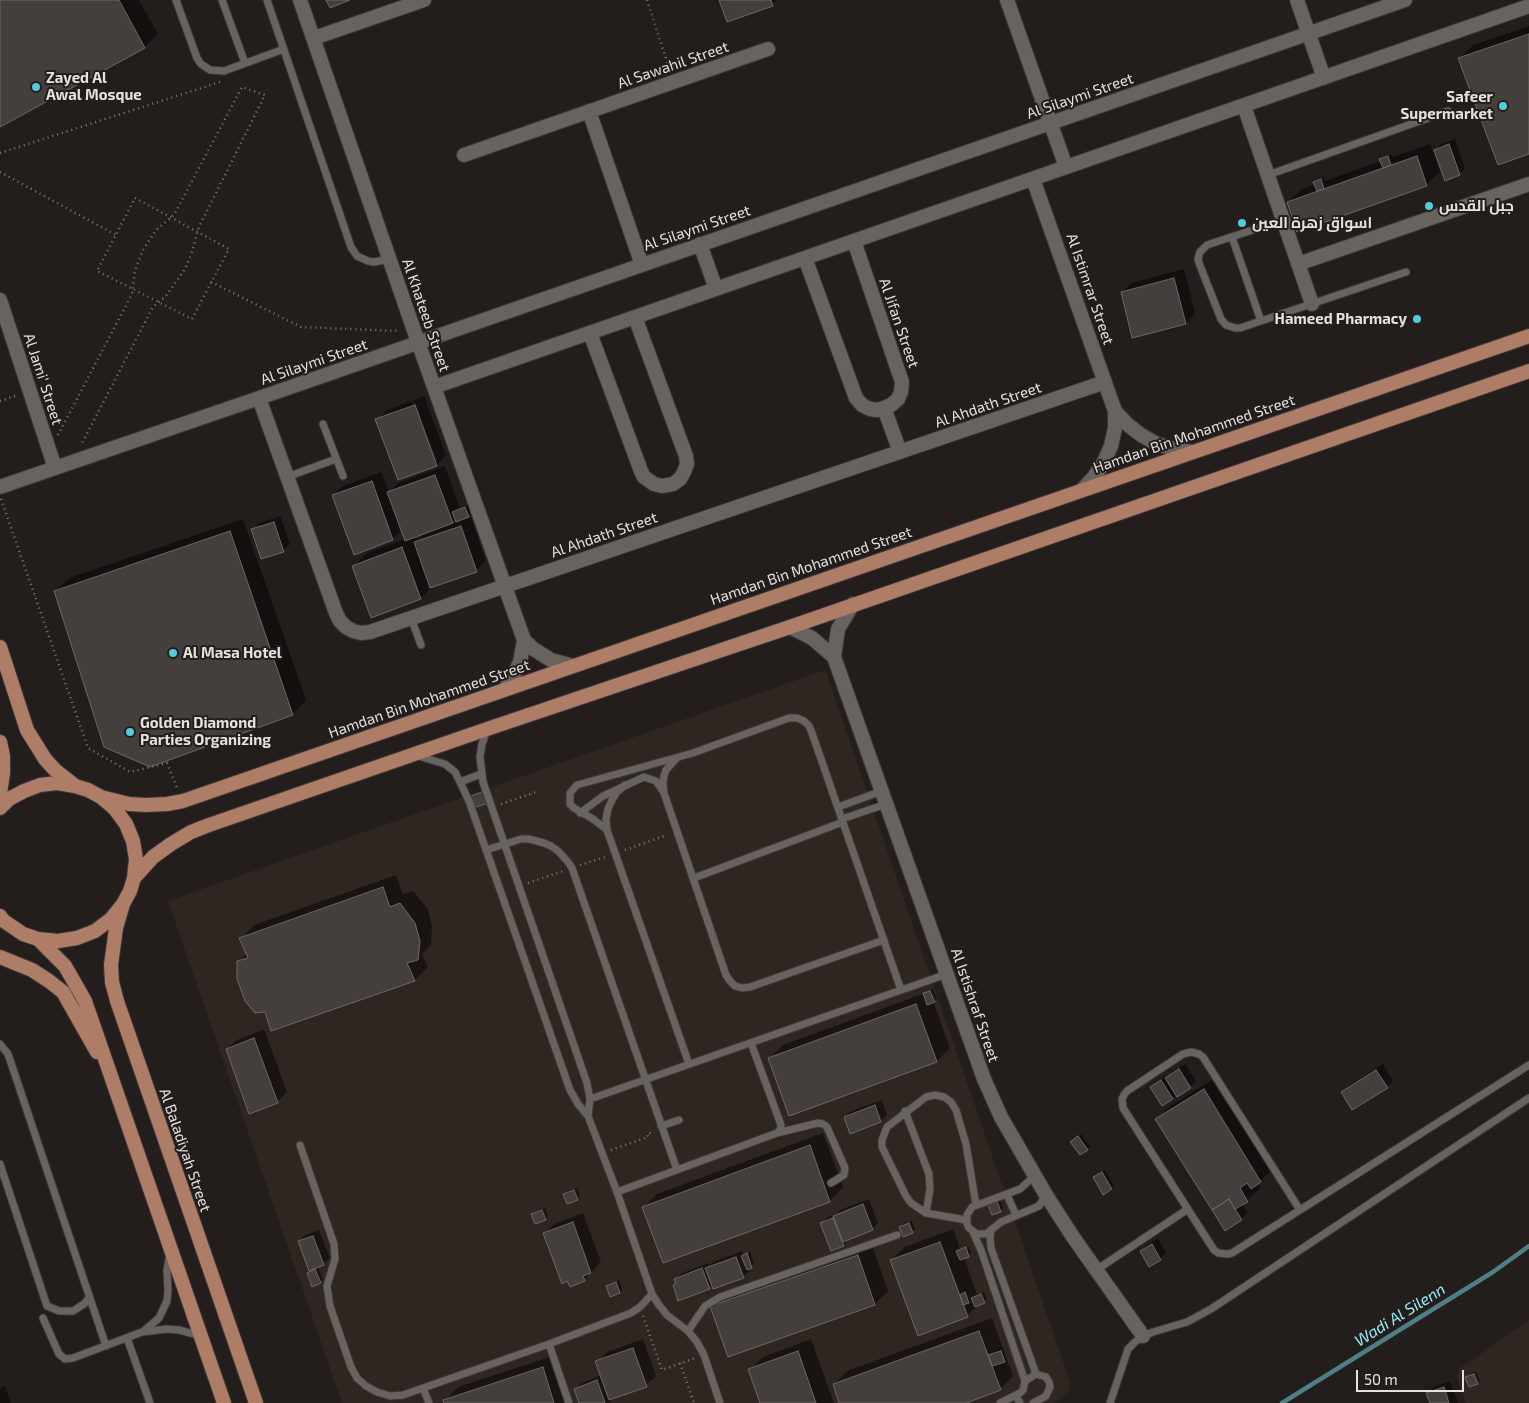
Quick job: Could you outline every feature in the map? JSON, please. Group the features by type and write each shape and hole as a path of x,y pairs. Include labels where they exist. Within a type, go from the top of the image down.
{"main road":[{"name":"Hamdan Bin Mohammed Street","path":"101,797 129,804 146,805 167,804 183,800 1529,336"},
{"path":"134,878 153,858 191,832 1529,371"},
{"path":"0,646 30,737 45,759 74,786"},
{"path":"0,742 3,756 0,794"},
{"path":"0,808 9,799 24,790 40,785 57,784 88,790 101,797 115,809 126,824 133,841 136,859 134,878 123,904 111,919 95,931 77,938 58,941 38,939 0,926"},
{"name":"Al Baladiyah Street","path":"123,904 114,935 111,965 112,982 117,1001 256,1403"},
{"path":"0,916 23,934"},
{"path":"38,939 65,966 85,1001 224,1403"},
{"path":"0,957 32,970 63,992 110,1076"}],"street":[{"name":"Al Khateeb Street","path":"300,0 418,342 524,640"},
{"path":"314,38 424,0"},
{"path":"1007,0 1066,167"},
{"path":"1297,0 1324,78"},
{"name":"Al Silaymi Street","path":"3,486 1405,0"},
{"path":"434,386 1529,6"},
{"name":"Al Sawahil Street","path":"464,155 768,49"},
{"path":"1244,106 1312,304"},
{"path":"589,111 642,265"},
{"name":"Al Istimrar Street","path":"1033,178 1116,411 1127,424 1157,444 1192,452"},
{"path":"1298,264 1529,184"},
{"name":"Al Jifan Street","path":"854,241 902,382 898,399 884,408"},
{"path":"700,244 716,289"},
{"path":"805,258 856,398 862,405 870,409 884,408 900,452"},
{"name":"Al Jami' Street","path":"0,300 55,468"},
{"path":"590,333 644,477 654,484 662,486 673,484 680,479 684,472 687,464 686,456 635,317"},
{"name":"Al Ahdath Street","path":"259,398 336,613 340,621 346,626 353,631 361,633 370,632 1105,382"},
{"name":"Al Istimrar Street","path":"1082,490 1104,462 1111,446 1116,411"},
{"name":"Al Istishraf Street","path":"853,604 838,629 834,657 976,1059 992,1098 1008,1129 1046,1194 1096,1270 1143,1336"},
{"name":"Al Istishraf Street","path":"790,627 812,638 834,657"},
{"path":"524,640 532,648 551,660 573,666"},
{"path":"504,690 511,682 518,667 524,640"}],"lane":[{"path":"176,0 197,58 205,68 216,72 224,71 284,50"},
{"path":"222,0 245,63"},
{"path":"267,0 351,247 357,256 368,261 374,262 390,259"},
{"path":"1268,175 1448,111"},
{"path":"1283,220 1207,245 1199,255 1199,263 1223,322 1230,326 1240,328 1406,272"},
{"path":"1232,237 1261,321"},
{"path":"323,424 343,476"},
{"path":"287,477 336,459"},
{"path":"411,618 421,645"},
{"path":"607,830 570,804 569,798 573,788 577,785 678,757 789,718 797,718 804,721 809,726 901,990"},
{"path":"488,729 482,744 480,757 481,774 491,808 587,1083 590,1100 588,1116"},
{"path":"413,754 444,764 455,772 460,782 469,802 570,1090 588,1116 617,1192 652,1294 667,1315 698,1342 720,1403"},
{"path":"664,793 663,783 666,770 678,757"},
{"path":"460,782 481,774"},
{"path":"580,812 593,802 637,779 644,777 656,781 664,793 726,975 736,986 742,988 750,987 884,940"},
{"path":"625,785 614,796 608,809 607,830 689,1064"},
{"path":"838,807 884,797"},
{"path":"694,878 842,821 884,797"},
{"path":"486,850 521,839 529,839 544,843 558,851 572,868 677,1170"},
{"path":"590,1100 947,974"},
{"path":"751,1043 781,1125 778,1133"},
{"path":"0,1044 8,1054 106,1346"},
{"path":"1300,1210 1200,1054 1191,1052 1183,1054 1127,1091 1122,1099 1125,1111 1214,1250 1218,1253 1227,1254 1232,1253 1300,1210 1529,1065"},
{"path":"966,1220 926,1213 911,1204 882,1147 882,1140 887,1127 905,1111 926,1097 935,1095 944,1097 951,1102 956,1110 964,1136 976,1205"},
{"path":"1110,1403 1128,1349 1143,1336 1187,1322 1211,1309 1529,1098"},
{"path":"905,1111 929,1174 930,1189 926,1213"},
{"path":"662,1128 679,1120"},
{"path":"617,1192 778,1133 818,1123 827,1127 845,1168 844,1175 831,1183"},
{"path":"300,1146 334,1244 335,1259 327,1286 327,1296 351,1367 357,1378 377,1392 390,1396 403,1395 548,1344 622,1317 640,1307 652,1294"},
{"path":"0,1164 47,1306 59,1312 72,1311 79,1308 89,1298"},
{"path":"1000,1403 1018,1400 1023,1390 1024,1381 981,1250 966,1220 968,1211 976,1205 1020,1189 1026,1185 1034,1174"},
{"path":"973,1232 982,1235 991,1232 1001,1222 1039,1206 1046,1194"},
{"path":"1007,1195 1016,1216"},
{"path":"1096,1270 1188,1209"},
{"path":"991,1232 990,1243 1036,1374"},
{"path":"688,1332 706,1306 720,1298 897,1235"},
{"path":"142,1332 159,1318 167,1301 167,1270 171,1248"},
{"path":"43,1318 59,1354 65,1359 73,1358 142,1332 167,1329 201,1336"},
{"path":"127,1338 150,1403"},
{"path":"548,1344 569,1403"},
{"path":"1024,1381 1036,1374 1046,1377 1049,1382 1049,1392 1046,1396 1033,1403"},
{"path":"423,1388 428,1403"}],"path":[{"path":"647,0 674,82"},
{"path":"0,153 222,81"},
{"path":"50,452 132,294 135,271 143,250 156,230 174,215 242,87 265,95 199,227 192,256 176,283 153,308 72,462"},
{"path":"0,172 116,235"},
{"path":"135,198 229,249 192,319 97,270 116,235 135,198"},
{"path":"211,282 301,327 399,331 418,342"},
{"path":"0,401 30,391"},
{"path":"3,486 9,494 1,498 88,748 130,772 167,763 183,800"},
{"path":"491,808 536,792"},
{"path":"519,886 678,832"},
{"path":"602,1153 648,1137 647,1134 662,1128"},
{"path":"640,1307 662,1370 704,1355"},
{"path":"680,1363 694,1403"}],"shaded area":[{"path":"825,670 1071,1385 1067,1386 1070,1391 1054,1403 342,1403 168,901"},
{"path":"1529,1320 1529,1403 1466,1403 1457,1377 1459,1369"}],"building":[{"name":"Zayed Al Awal Mosque","path":"0,0 119,0 145,48 0,127"},
{"path":"326,0 350,0 330,8"},
{"path":"719,0 771,0 773,6 727,22"},
{"name":"Safeer Supermarket","path":"1529,34 1529,154 1498,165 1458,58"},
{"path":"1449,144 1460,175 1445,181 1434,150"},
{"path":"1388,156 1391,165 1383,168 1379,159"},
{"path":"1417,156 1427,186 1297,232 1287,202"},
{"path":"1321,179 1324,189 1317,191 1313,182"},
{"path":"1174,278 1186,324 1132,338 1121,292"},
{"path":"415,405 437,466 398,480 375,419"},
{"path":"435,475 453,523 405,541 387,492"},
{"path":"372,481 393,540 354,555 332,495"},
{"path":"465,507 469,517 456,522 452,512"},
{"path":"274,522 284,552 261,559 251,529"},
{"path":"461,526 477,572 430,588 414,542"},
{"name":"Al Masa Hotel","path":"230,531 293,715 150,767 104,747 54,591"},
{"path":"402,547 421,599 371,618 352,566"},
{"path":"484,791 488,803 476,807 471,796"},
{"path":"383,887 390,907 400,903 415,923 420,941 418,960 407,963 415,981 271,1031 265,1012 255,1013 245,1001 237,979 237,961 248,958 239,938"},
{"path":"930,991 935,1002 927,1005 923,993"},
{"path":"916,1004 937,1062 789,1116 768,1058"},
{"path":"254,1038 278,1103 249,1114 226,1049"},
{"path":"1179,1069 1191,1088 1177,1097 1165,1078"},
{"path":"1376,1070 1388,1088 1352,1110 1341,1092"},
{"path":"1161,1080 1173,1099 1162,1106 1150,1087"},
{"path":"1204,1089 1261,1182 1251,1189 1247,1183 1240,1188 1248,1202 1235,1209 1229,1199 1212,1210 1155,1119"},
{"path":"875,1105 881,1122 850,1134 844,1117"},
{"path":"1078,1136 1088,1150 1080,1155 1070,1142"},
{"path":"810,1145 830,1202 663,1263 642,1207"},
{"path":"1102,1172 1112,1189 1103,1195 1093,1177"},
{"path":"574,1190 578,1200 567,1204 563,1194"},
{"path":"1229,1199 1242,1220 1225,1231 1212,1210"},
{"path":"997,1201 1001,1212 992,1215 988,1205"},
{"path":"863,1204 873,1230 843,1242 833,1216"},
{"path":"542,1210 546,1220 535,1224 531,1214"},
{"path":"833,1218 844,1246 831,1251 820,1223"},
{"path":"573,1222 591,1273 583,1276 585,1281 570,1287 567,1281 562,1284 543,1233"},
{"path":"909,1223 913,1233 903,1237 899,1227"},
{"path":"313,1236 324,1265 309,1271 298,1241"},
{"path":"940,1242 968,1317 918,1336 890,1260"},
{"path":"1152,1244 1161,1260 1149,1267 1140,1251"},
{"path":"966,1247 969,1257 960,1260 956,1251"},
{"path":"747,1253 752,1268 747,1270 741,1256"},
{"path":"858,1255 875,1305 728,1357 710,1306"},
{"path":"736,1257 744,1278 713,1289 705,1268"},
{"path":"702,1268 710,1289 678,1301 673,1285 676,1284 674,1279"},
{"path":"315,1269 321,1283 312,1287 307,1273"},
{"path":"616,1282 620,1293 610,1297 606,1286"},
{"path":"965,1292 969,1303 963,1305 960,1295"},
{"path":"981,1294 985,1303 975,1307 971,1298"},
{"path":"979,1331 1001,1390 966,1403 839,1403 833,1384"},
{"path":"633,1348 647,1387 609,1400 595,1361"},
{"path":"798,1351 816,1403 760,1403 748,1369"},
{"path":"1001,1351 1005,1362 992,1366 988,1355"},
{"path":"543,1367 554,1403 444,1403 443,1400"},
{"path":"1474,1374 1478,1384 1469,1387 1465,1377"},
{"path":"597,1380 605,1403 579,1403 574,1389"},
{"path":"1444,1387 1449,1403 1430,1403 1426,1393"}],"waterway":[{"name":"Wadi Al Silenn","path":"1282,1403 1493,1272 1529,1246"}],"place":[{"name":"Zayed Al Awal Mosque","path":"36,87"},
{"name":"Safeer Supermarket","path":"1503,106"},
{"name":"جبل القدس","path":"1429,206"},
{"name":"اسواق زهرة العين","path":"1242,223"},
{"name":"Hameed Pharmacy","path":"1417,319"},
{"name":"Al Masa Hotel","path":"173,653"},
{"name":"Golden Diamond Parties Organizing","path":"130,732"}]}
